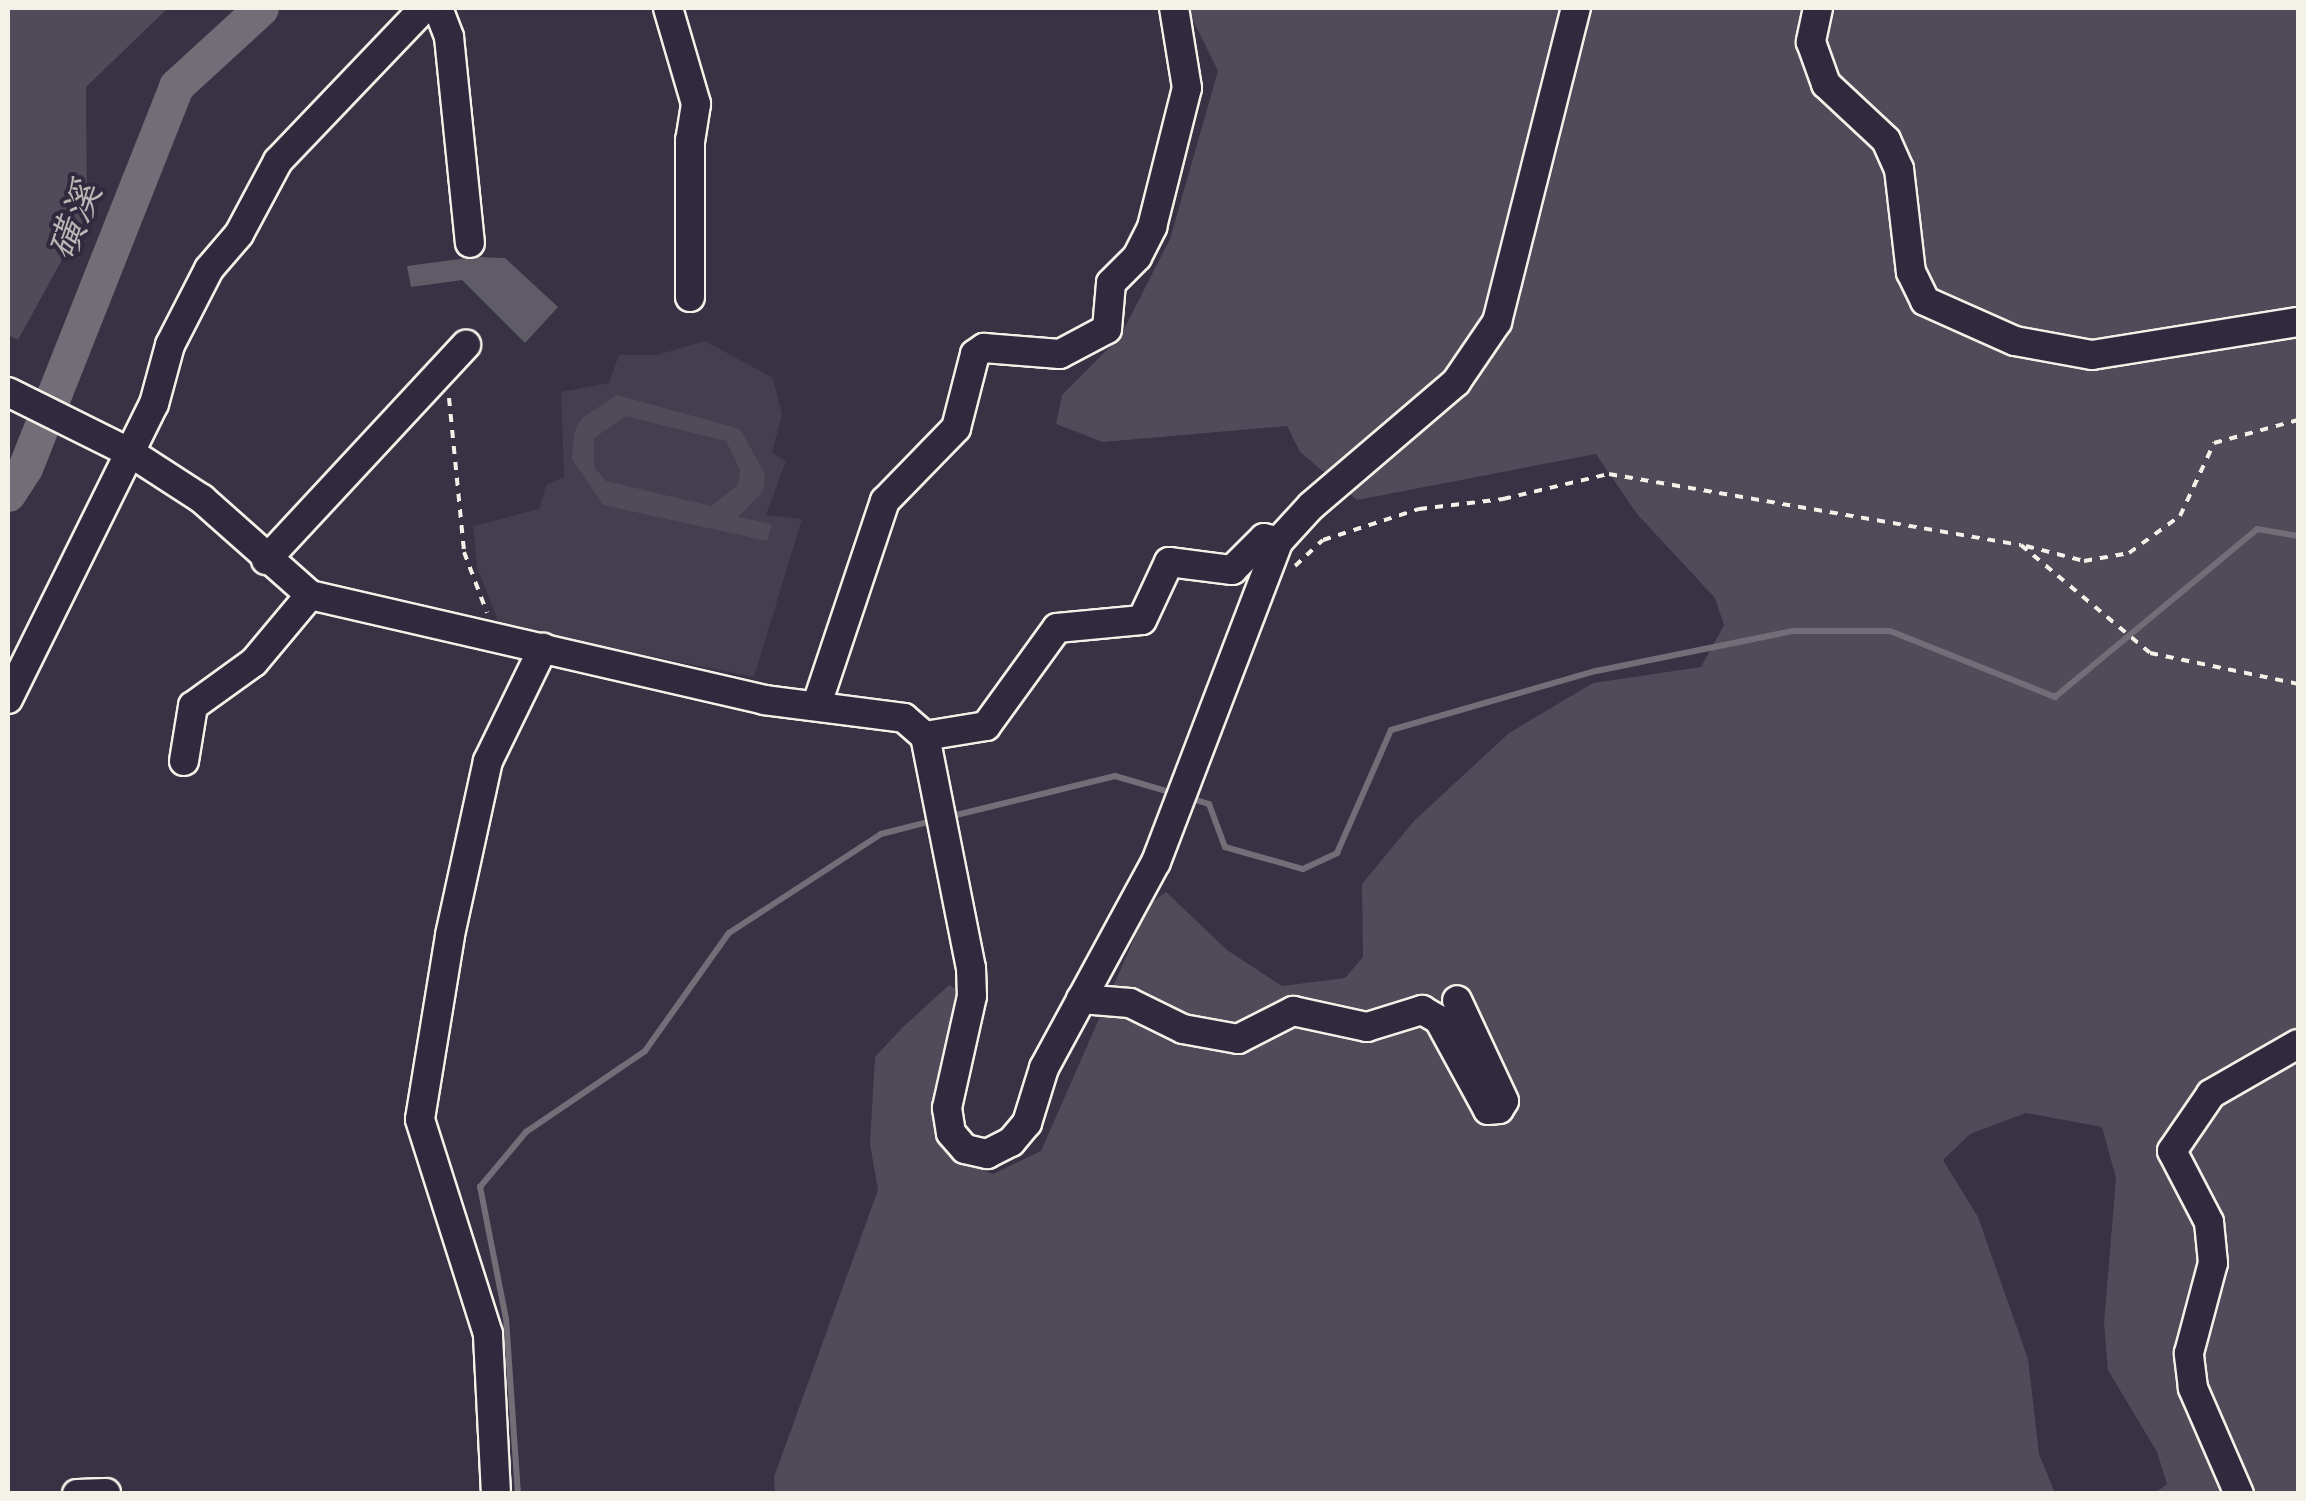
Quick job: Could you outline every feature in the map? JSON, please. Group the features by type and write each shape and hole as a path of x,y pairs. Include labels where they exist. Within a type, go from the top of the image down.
{"street":[{"path":"8,699 170,345 209,269 239,234 278,162 424,8"},
{"path":"438,8 450,38 470,242"},
{"path":"668,8 696,104 690,140 690,297"},
{"path":"818,704 885,501 962,417 976,354 984,348 1060,354 1107,329 1111,283 1137,256 1152,226 1187,88 1174,8"},
{"path":"925,736 971,968 972,996 947,1108 952,1133 965,1149 987,1154 1011,1142 1026,1122 1044,1068 1180,805 1262,572 1278,542 1312,506 1456,382 1498,322 1576,8"},
{"path":"1818,8 1811,42 1826,84 1886,140 1898,169 1911,272 1925,301 2015,341 2092,355 2298,322"},
{"path":"266,560 466,345"},
{"path":"8,392 125,450 202,499 310,596 494,635 764,700 891,714 925,736 986,726 1057,628 1142,620 1169,562 1232,570 1264,538 1278,542"},
{"path":"184,761 193,706 254,662 310,596"},
{"path":"496,1494 488,1334 420,1135 438,1009 488,762 543,648"},
{"path":"1081,999 1130,1003 1183,1029 1238,1039 1293,1010 1367,1027 1422,1010 1438,1020 1488,1110 1499,1108 1504,1102 1457,1000"},
{"path":"2239,1494 2193,1388 2189,1354 2213,1263 2209,1222 2172,1151 2211,1094 2298,1044"},
{"path":"77,1494 106,1493"}],"path":[{"path":"448,393 464,552 494,635"},
{"path":"1287,572 1323,540 1419,508 1502,499 1609,474 2021,545 2084,561 2129,553 2180,516 2214,443 2298,420"},
{"path":"2021,545 2150,653 2298,684"}],"shaded area":[{"path":"8,8 168,8 86,87 87,214 18,340 8,335"},
{"path":"1187,8 2297,8 2298,1493 2155,1493 2167,1484 2157,1452 2108,1370 2104,1323 2116,1178 2102,1127 2026,1113 1970,1134 1943,1160 1978,1217 2028,1359 2039,1454 2055,1493 775,1494 774,1477 878,1190 870,1144 875,1057 902,1028 949,985 961,992 940,1137 955,1160 993,1174 1041,1151 1149,905 1166,892 1227,950 1282,986 1345,978 1363,957 1362,884 1414,821 1509,733 1593,683 1701,667 1724,625 1715,598 1637,514 1596,454 1357,500 1300,452 1287,426 1103,442 1056,424 1062,395 1120,337 1170,239 1218,71"},
{"path":"705,341 773,378 782,415 772,453 786,461 766,515 802,519 754,677 500,626 477,567 473,526 539,509 546,485 564,477 561,392 609,383 619,355 657,355"},
{"path":"617,395 740,429 765,474 763,491 738,517 772,524 767,541 603,505 572,459 574,433 582,418","holes":["626,416 726,441 740,470 738,485 711,506 606,481 594,467 594,438"]}],"building":[{"path":"475,257 505,258 558,307 525,343 462,280 411,287 407,266"}],"waterway":[{"name":"磺溪","path":"8,494 25,468 176,86 261,8"},
{"path":"1189,798 1209,804 1225,847 1303,869 1337,853 1391,730 1596,671 1793,631 1890,631 2055,697 2257,529 2298,536"},
{"path":"948,817 1115,776 1173,793"},
{"path":"518,1494 506,1319 480,1187 526,1132 645,1051 729,933 881,834 936,820"}]}
